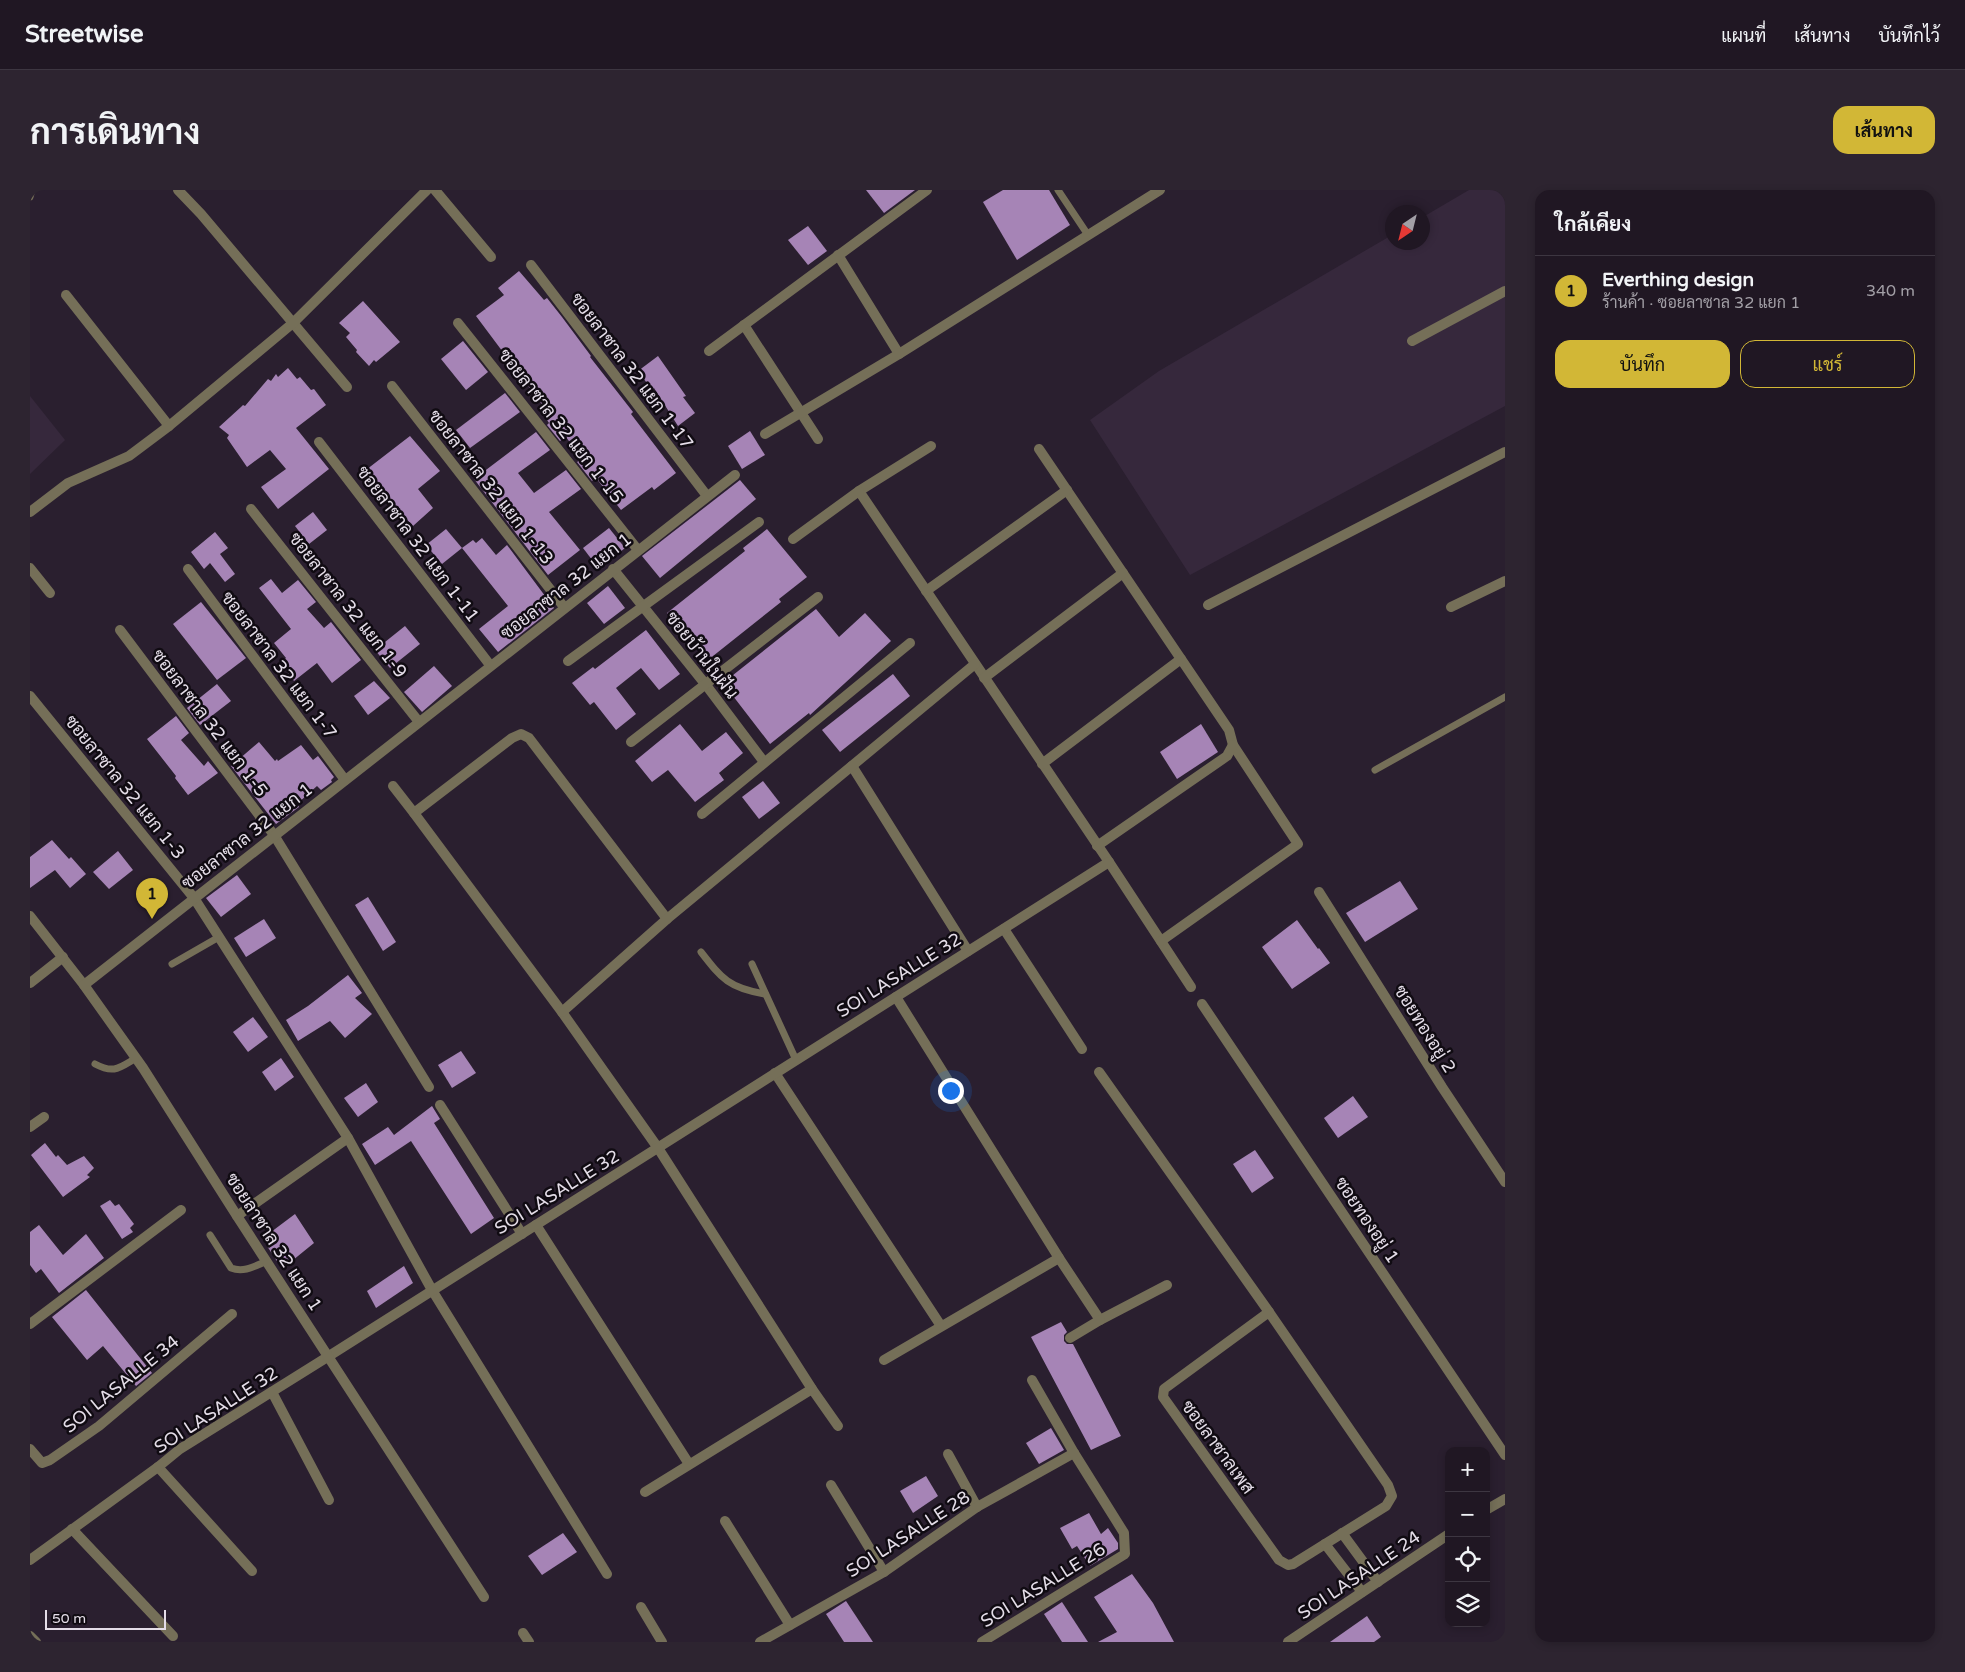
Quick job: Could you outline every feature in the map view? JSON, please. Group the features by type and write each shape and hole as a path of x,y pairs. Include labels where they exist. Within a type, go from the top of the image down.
{"street":[{"path":"178,190 201,214 347,387"},
{"path":"30,512 68,483 130,456 169,426 292,322 427,190"},
{"path":"435,190 491,257"},
{"path":"709,350 927,190"},
{"path":"766,434 899,354 1160,190"},
{"path":"838,255 899,354"},
{"name":"ซอยลาซาล 32 แยก 1-17","path":"531,265 707,496"},
{"path":"1412,341 1505,291"},
{"path":"66,295 169,426"},
{"name":"ซอยลาซาล 32 แยก 1-15","path":"458,324 638,550"},
{"path":"744,325 818,439"},
{"name":"ซอยลาซาล 32 แยก 1-13","path":"392,386 564,607"},
{"name":"ซอยลาซาล 32 แยก 1-11","path":"319,442 490,666"},
{"path":"793,538 859,491 931,446"},
{"path":"1039,449 1229,730 1233,745 1298,844 1160,941"},
{"path":"1208,605 1505,452"},
{"name":"ซอยลาซาล 32 แยก 1","path":"484,1597 136,1058 84,985 564,607 735,475"},
{"path":"926,591 1067,490"},
{"path":"859,491 1191,987"},
{"name":"ซอยลาซาล 32 แยก 1-9","path":"251,508 419,722"},
{"path":"568,660 759,522"},
{"path":"30,568 50,594"},
{"name":"ซอยลาซาล 32 แยก 1-7","path":"188,569 345,780"},
{"name":"ซอยบ้านในฝัน","path":"613,569 706,685 764,762"},
{"path":"984,678 1123,573"},
{"path":"1451,607 1505,581"},
{"path":"631,742 818,596"},
{"name":"ซอยลาซาล 32 แยก 1-5","path":"120,630 274,835 429,1087"},
{"path":"702,814 910,643"},
{"path":"1042,764 1181,659"},
{"path":"562,1012 666,919 974,664"},
{"name":"ซอยลาซาล 32 แยก 1-3","path":"30,696 194,898 220,937 348,1138 432,1290 607,1574"},
{"path":"414,813 512,738 521,734 529,738 666,919"},
{"path":"1097,846 1227,756 1233,745"},
{"path":"852,766 968,951"},
{"path":"393,786 562,1012 658,1148 812,1389 838,1426"},
{"name":"SOI LASALLE 32","path":"30,1560 180,1449 1109,862"},
{"name":"ซอยทองอยู่ 2","path":"1319,892 1442,1087 1505,1182"},
{"path":"30,916 84,985"},
{"path":"1004,929 1082,1050"},
{"path":"30,983 63,958"},
{"path":"896,997 1059,1258 1100,1320"},
{"name":"ซอยทองอยู่ 1","path":"1202,1004 1505,1454"},
{"name":"ซอยลาซาลเพส","path":"1099,1072 1269,1312 1388,1485 1392,1496 1386,1506 1293,1564 1288,1565 1279,1560 1163,1398 1164,1389 1269,1312"},
{"path":"776,1073 942,1326"},
{"path":"440,1106 522,1234"},
{"path":"30,1127 44,1117"},
{"path":"237,1216 348,1138"},
{"path":"30,1324 181,1210"},
{"path":"536,1225 689,1464"},
{"path":"884,1360 1059,1258"},
{"path":"1070,1338 1167,1285"},
{"name":"SOI LASALLE 34","path":"30,1449 42,1463 50,1460 99,1426 232,1314"},
{"path":"1032,1380 1074,1453"},
{"path":"645,1492 812,1389"},
{"path":"272,1392 328,1500"},
{"name":"SOI LASALLE 28","path":"760,1642 884,1572 977,1507 1074,1453"},
{"name":"SOI LASALLE 26","path":"982,1642 1125,1554 1124,1533 1074,1453"},
{"path":"948,1454 977,1507"},
{"path":"158,1467 252,1571"},
{"path":"831,1485 884,1572"},
{"path":"1490,1508 1505,1499"},
{"path":"725,1521 790,1625"},
{"path":"72,1529 173,1636"},
{"path":"1342,1534 1378,1582"},
{"name":"SOI LASALLE 24","path":"1292,1641 1445,1537"},
{"path":"1325,1544 1362,1592"},
{"path":"640,1607 662,1642"},
{"path":"523,1632 529,1642"},
{"path":"30,1636 36,1642"}],"lane":[{"path":"30,198 32,190"},
{"path":"1058,190 1088,235"},
{"path":"1375,770 1505,697"},
{"path":"172,964 220,937"},
{"path":"701,952 720,976 735,986 747,991 764,994"},
{"path":"752,964 764,994 796,1060"},
{"path":"95,1064 108,1071 116,1069 136,1058"},
{"path":"210,1235 231,1268 236,1270 247,1269 267,1261"}],"shaded area":[{"path":"1469,190 1505,190 1505,406 1190,575 1090,420 1159,371 1385,239 1385,250 1430,250 1430,213"},
{"path":"30,396 65,440 30,474"}],"building":[{"path":"866,190 915,190 884,213"},
{"path":"1003,190 1049,190 1070,225 1017,260 983,202"},
{"path":"808,226 827,251 808,265 788,240"},
{"path":"519,271 544,300 547,298 562,317 590,357 633,412 631,414 676,473 654,490 652,487 621,510 596,478 592,481 577,462 582,459 566,437 560,441 547,425 549,423 547,420 550,418 542,409 544,407 476,316 504,295 498,288"},
{"path":"363,301 400,342 376,362 374,360 369,366 346,337 350,333 339,323"},
{"path":"463,341 488,372 466,390 441,359"},
{"path":"658,356 686,396 683,397 695,413 678,426 654,388 652,390 638,371"},
{"path":"288,368 297,379 300,377 311,390 314,389 326,405 296,428 329,469 278,509 261,487 286,469 270,450 247,467 227,438 229,435 219,427 243,405 245,406 268,379 271,381 276,374 278,377"},
{"path":"505,393 520,412 470,448 456,430"},
{"path":"750,431 765,455 742,469 728,446"},
{"path":"536,432 550,450 518,473 534,493 566,470 581,489 549,512 580,550 548,575 474,479"},
{"path":"410,436 440,471 418,489 433,508 413,526 379,490 377,491 362,473"},
{"path":"740,480 756,499 660,578 642,556"},
{"path":"313,512 327,530 309,544 295,526"},
{"path":"609,528 625,548 599,569 583,548"},
{"path":"446,529 462,548 442,564 426,545"},
{"path":"767,529 807,577 779,599 781,602 708,660 688,633 686,635 667,613 745,551 743,548"},
{"path":"215,532 228,548 220,554 235,574 225,582 210,563 204,569 191,552"},
{"path":"482,538 496,555 507,545 554,608 498,652 479,629 508,606 462,548 473,540 476,543"},
{"path":"271,579 282,593 298,580 316,602 307,609 324,628 331,622 361,660 332,683 317,663 294,681 281,663 286,658 274,643 291,629 259,588"},
{"path":"608,586 625,608 604,624 587,603"},
{"path":"201,602 246,658 217,680 173,624"},
{"path":"816,609 839,637 865,613 891,641 810,715 809,713 770,744 723,683"},
{"path":"405,626 420,644 390,668 375,650"},
{"path":"646,630 680,674 659,690 641,668 616,688 636,714 616,730 594,702 590,705 572,683 593,667 595,669"},
{"path":"434,666 452,686 422,712 404,692"},
{"path":"893,674 910,696 840,752 822,730"},
{"path":"374,681 390,698 368,715 354,696"},
{"path":"217,684 231,701 200,725 187,708"},
{"path":"176,716 189,733 181,740 204,766 208,761 218,773 188,795 175,778 176,776 147,739"},
{"path":"680,724 702,751 726,732 743,753 719,773 724,780 695,802 668,770 652,782 635,761"},
{"path":"1201,724 1218,752 1177,779 1160,752"},
{"path":"259,742 275,761 277,759 278,761 301,745 313,760 318,756 334,777 331,780 332,782 321,790 317,786 297,804 299,807 276,824 231,766"},
{"path":"763,781 780,803 759,819 742,797"},
{"path":"52,840 86,874 70,888 55,870 30,888 30,857"},
{"path":"118,851 133,870 109,889 93,872"},
{"path":"237,875 251,894 221,917 206,898"},
{"path":"1400,881 1418,909 1365,942 1346,913"},
{"path":"368,897 396,942 383,951 355,905"},
{"path":"264,919 276,938 246,957 234,938"},
{"path":"1297,920 1330,963 1292,989 1262,947"},
{"path":"348,975 362,993 355,998 372,1014 345,1038 330,1021 298,1041 286,1020 308,1006"},
{"path":"253,1017 268,1037 248,1052 233,1032"},
{"path":"461,1051 476,1073 452,1088 438,1065"},
{"path":"281,1058 294,1077 275,1091 262,1072"},
{"path":"366,1083 378,1102 358,1117 344,1098"},
{"path":"1353,1096 1368,1117 1338,1138 1324,1118"},
{"path":"432,1106 440,1119 434,1123 494,1218 471,1234 411,1141 375,1165 362,1144 388,1127 394,1135"},
{"path":"45,1143 56,1157 58,1155 67,1165 84,1156 94,1168 87,1175 90,1177 63,1197 31,1155"},
{"path":"1255,1150 1274,1178 1252,1193 1233,1164"},
{"path":"110,1200 115,1206 119,1204 134,1224 130,1228 133,1232 122,1239 100,1206"},
{"path":"295,1214 314,1243 282,1269 267,1246 276,1240 271,1232"},
{"path":"39,1225 63,1255 86,1234 104,1258 59,1293 41,1269 36,1273 30,1265 30,1232"},
{"path":"404,1266 413,1283 376,1308 367,1291"},
{"path":"86,1290 152,1373 136,1386 103,1346 87,1360 52,1317"},
{"path":"1061,1322 1067,1332 1064,1335 1064,1341 1067,1344 1073,1344 1121,1436 1091,1450 1031,1337"},
{"path":"1051,1428 1064,1450 1039,1464 1026,1443"},
{"path":"926,1476 938,1496 913,1513 900,1491"},
{"path":"1089,1513 1101,1534 1108,1528 1118,1543 1118,1549 1090,1566 1077,1546 1072,1549 1060,1528"},
{"path":"563,1533 577,1552 542,1575 528,1556"},
{"path":"1132,1574 1153,1603 1174,1642 1098,1642 1117,1632 1094,1597"},
{"path":"846,1601 873,1642 844,1642 826,1614"},
{"path":"1062,1602 1088,1642 1062,1642 1044,1614"},
{"path":"1367,1616 1381,1637 1374,1642 1330,1642"}],"place":[{"name":"Everthing design","path":"152,919"}]}
